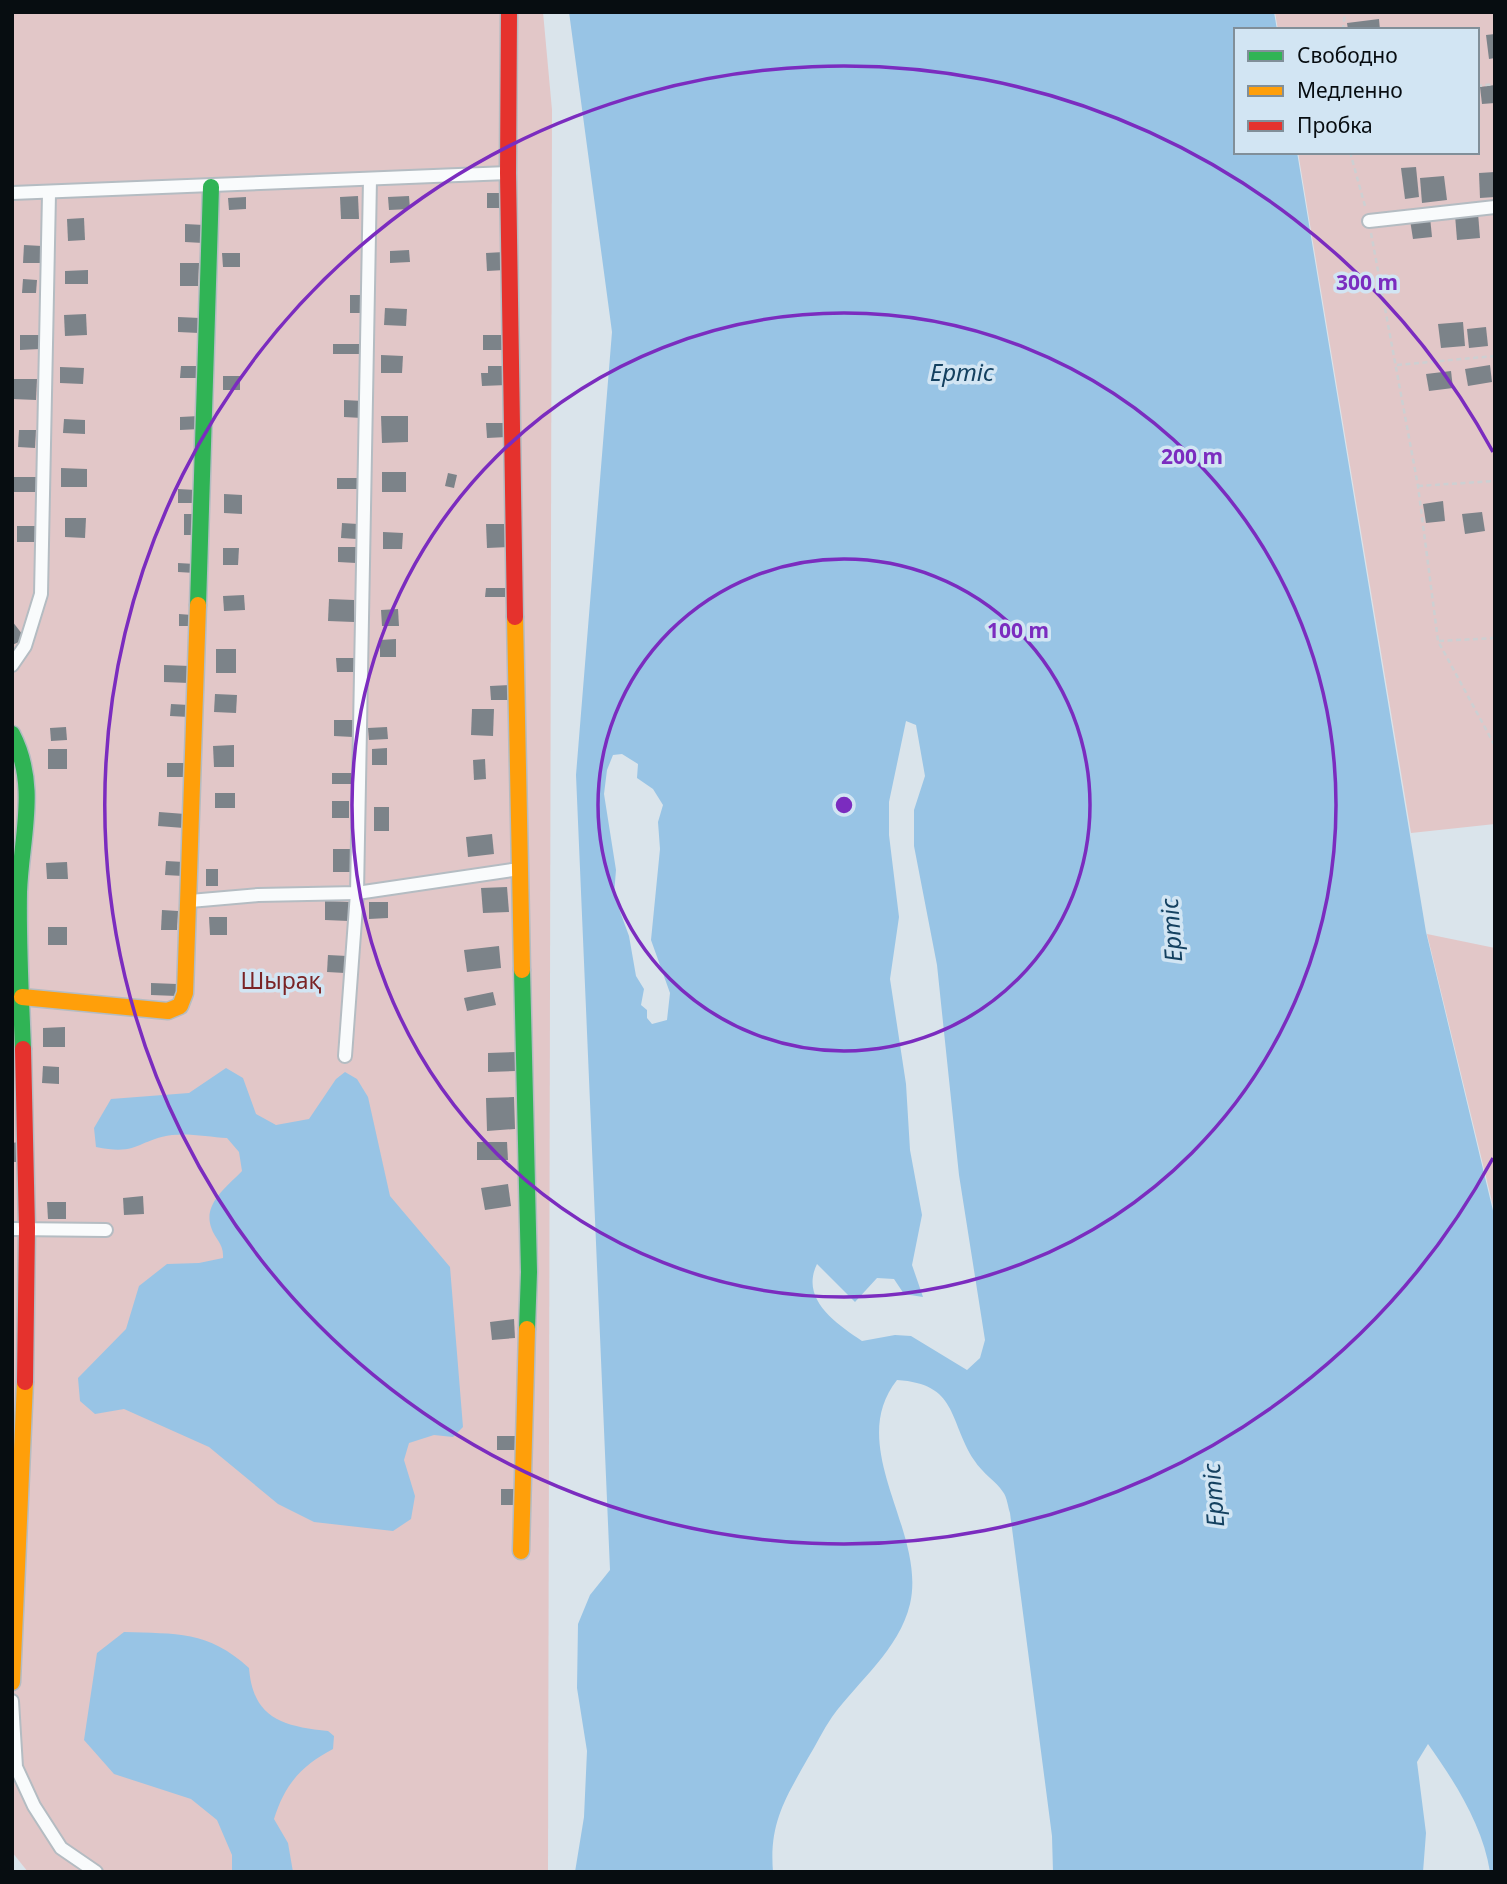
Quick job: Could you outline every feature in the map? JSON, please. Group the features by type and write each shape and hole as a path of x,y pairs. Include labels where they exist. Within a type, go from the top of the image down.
{"street":[{"path":"509,12 508,173 519,869 529,1272 522,1551"},
{"path":"12,193 49,194 508,173"},
{"path":"345,1056 357,893 370,179"},
{"path":"22,997 168,1011 180,1006 185,993 211,187"},
{"path":"12,665 25,646 41,594 49,194"},
{"path":"1369,221 1495,207"},
{"path":"12,734 22,749 28,782 16,892 22,997 21,1501 12,1682"},
{"path":"190,901 258,895 357,893 519,869"},
{"path":"20,1229 106,1230"},
{"path":"12,1701 16,1767 34,1806 61,1848 96,1872"}],"path":[{"path":"1351,154 1369,221 1418,486 1438,641 1495,746"},
{"path":"1396,365 1495,356"},
{"path":"1418,486 1495,481"},
{"path":"1438,641 1495,638"}],"green space":[{"name":"Шырақ","path":"12,12 543,12 552,110 548,1872 28,1872 12,1852"},
{"path":"1275,12 1495,12 1495,824 1411,833 1298,154 1479,154 1479,28 1278,28"},
{"path":"1427,934 1495,948 1495,1214"}],"water":[{"name":"Ертіс","path":"569,12 1274,12 1277,28 1234,28 1234,154 1297,154 1426,932 1495,1219 1495,1872 1490,1872 1481,1838 1466,1805 1428,1744 1417,1762 1426,1833 1423,1872 1053,1872 1052,1836 1006,1499 1000,1488 974,1460 949,1406 941,1396 931,1388 897,1380 883,1406 879,1433 882,1461 908,1548 912,1576 910,1604 897,1636 832,1717 792,1786 776,1825 773,1872 575,1872 584,1817 587,1751 577,1688 578,1624 590,1595 610,1570 576,775 612,332","holes":["906,721 916,725 925,776 914,810 914,846 937,965 959,1175 985,1340 980,1358 967,1370 911,1336 895,1335 862,1341 831,1318 823,1309 813,1288 817,1264 855,1302 877,1278 894,1279 904,1294 923,1297 912,1265 922,1215 910,1150 906,1084 890,979 899,917 889,835 889,802","622,754 638,764 637,778 653,789 663,805 658,822 660,849 651,940 670,993 667,1020 652,1024 647,1018 647,1010 641,1005 644,989 636,976 629,936 614,895 616,870 604,794 607,770 613,755"]},
{"path":"226,1068 243,1078 256,1114 276,1125 309,1119 336,1079 345,1072 357,1079 368,1097 390,1196 450,1267 463,1427 453,1437 434,1435 409,1443 404,1460 415,1496 411,1519 393,1531 314,1522 278,1504 209,1447 124,1409 95,1414 80,1401 78,1378 126,1329 139,1286 167,1264 199,1263 223,1258 222,1249 211,1227 210,1210 218,1196 242,1171 239,1152 227,1138 172,1135 121,1150 96,1147 94,1128 111,1099 189,1093"},
{"path":"124,1632 176,1634 205,1640 249,1668 257,1698 273,1716 297,1726 328,1731 334,1736 333,1749 303,1769 289,1786 274,1819 288,1843 293,1872 232,1872 232,1855 217,1820 191,1799 114,1774 84,1740 97,1653"}],"building":[{"path":"1379,19 1380,28 1348,28 1347,23"},
{"path":"1495,34 1495,58 1489,59 1486,35"},
{"path":"1495,85 1495,103 1482,104 1480,87"},
{"path":"1416,167 1419,197 1405,199 1401,168"},
{"path":"1495,172 1495,197 1480,198 1479,173"},
{"path":"1444,176 1447,200 1422,203 1420,178"},
{"path":"487,193 505,193 505,208 487,208"},
{"path":"358,196 359,219 341,219 340,197"},
{"path":"409,196 410,209 389,210 388,197"},
{"path":"246,197 246,209 229,210 228,198"},
{"path":"1478,213 1480,238 1457,240 1455,215"},
{"path":"1430,217 1432,237 1413,239 1410,220"},
{"path":"84,218 85,240 68,241 67,219"},
{"path":"185,224 204,225 203,243 185,242"},
{"path":"24,245 42,246 41,263 23,263"},
{"path":"409,250 410,262 390,263 390,251"},
{"path":"504,252 505,270 487,271 486,253"},
{"path":"222,253 240,253 240,267 223,267"},
{"path":"180,263 199,263 198,286 180,286"},
{"path":"88,270 88,284 65,284 65,271"},
{"path":"23,279 37,280 36,293 22,293"},
{"path":"350,295 365,295 365,313 350,313"},
{"path":"385,308 407,309 406,326 384,325"},
{"path":"86,314 87,335 65,336 64,315"},
{"path":"178,317 200,318 199,333 178,332"},
{"path":"1463,322 1465,346 1441,348 1438,324"},
{"path":"1486,327 1488,346 1469,348 1467,329"},
{"path":"20,335 40,335 40,349 20,350"},
{"path":"483,335 504,335 504,350 483,350"},
{"path":"333,344 361,344 361,354 333,354"},
{"path":"381,355 403,356 402,373 381,373"},
{"path":"1490,365 1492,382 1468,386 1465,369"},
{"path":"181,366 198,366 198,378 180,378"},
{"path":"488,366 507,366 507,385 482,386 481,373 488,373"},
{"path":"60,367 84,368 83,384 60,383"},
{"path":"1451,371 1453,388 1429,391 1426,374"},
{"path":"223,376 240,376 240,390 223,390"},
{"path":"12,379 37,379 36,400 12,399"},
{"path":"344,400 363,401 362,418 344,417"},
{"path":"199,416 200,429 180,430 180,417"},
{"path":"381,416 408,416 408,442 382,443"},
{"path":"64,419 85,420 85,434 63,433"},
{"path":"486,423 506,423 507,437 487,438"},
{"path":"19,430 36,430 35,448 18,447"},
{"path":"61,468 87,469 87,487 61,487"},
{"path":"382,472 406,472 406,492 382,492"},
{"path":"448,473 457,475 454,488 445,486"},
{"path":"12,477 38,477 38,492 12,492"},
{"path":"337,478 358,478 358,489 337,489"},
{"path":"178,489 196,490 196,503 178,503"},
{"path":"224,494 242,495 242,514 224,513"},
{"path":"1443,501 1445,521 1426,523 1423,504"},
{"path":"1482,512 1485,531 1465,534 1462,514"},
{"path":"184,514 195,514 195,535 184,535"},
{"path":"65,518 86,518 85,538 65,537"},
{"path":"342,523 358,524 357,539 341,538"},
{"path":"486,524 509,524 509,547 487,548"},
{"path":"17,526 36,526 36,542 17,542"},
{"path":"383,532 403,533 402,549 383,549"},
{"path":"338,547 356,547 356,563 338,562"},
{"path":"223,548 239,548 238,565 223,565"},
{"path":"178,563 195,564 195,573 178,572"},
{"path":"486,588 505,588 505,597 485,597"},
{"path":"244,595 245,610 224,611 223,596"},
{"path":"329,599 354,600 354,622 328,621"},
{"path":"398,609 399,626 382,626 381,610"},
{"path":"179,614 192,615 192,626 179,626"},
{"path":"12,621 26,639 12,645"},
{"path":"396,639 396,657 380,657 380,640"},
{"path":"216,649 236,649 236,673 216,673"},
{"path":"336,658 354,658 354,672 337,672"},
{"path":"164,665 190,666 189,683 164,682"},
{"path":"510,685 511,700 491,700 490,686"},
{"path":"215,694 237,695 236,713 214,712"},
{"path":"171,704 189,705 189,717 170,716"},
{"path":"472,709 494,709 493,736 471,735"},
{"path":"334,720 353,720 353,737 334,736"},
{"path":"66,727 67,740 51,741 50,728"},
{"path":"387,727 388,739 369,740 368,728"},
{"path":"234,745 234,767 214,767 213,746"},
{"path":"387,748 387,765 372,765 372,749"},
{"path":"48,749 67,749 67,769 48,769"},
{"path":"485,759 486,779 474,780 473,760"},
{"path":"167,763 186,763 185,777 167,777"},
{"path":"332,773 352,773 352,784 332,784"},
{"path":"215,793 235,793 235,808 215,808"},
{"path":"332,801 349,801 349,818 332,818"},
{"path":"374,807 389,807 389,831 374,831"},
{"path":"159,812 185,814 184,828 158,826"},
{"path":"492,834 494,854 468,857 466,837"},
{"path":"333,849 350,849 350,872 333,872"},
{"path":"166,861 184,862 183,876 165,875"},
{"path":"67,862 68,879 47,879 46,863"},
{"path":"206,869 218,869 218,886 206,886"},
{"path":"507,887 509,912 483,913 481,888"},
{"path":"325,901 350,902 349,921 325,920"},
{"path":"369,902 388,902 388,918 369,919"},
{"path":"162,910 178,911 177,930 161,930"},
{"path":"209,917 227,917 227,935 210,935"},
{"path":"48,927 67,927 67,945 48,945"},
{"path":"499,946 501,968 467,972 464,950"},
{"path":"328,955 347,956 345,973 327,972"},
{"path":"151,983 177,984 177,996 151,995"},
{"path":"493,992 496,1005 467,1011 464,998"},
{"path":"65,1027 65,1047 43,1047 43,1028"},
{"path":"516,1052 516,1071 488,1072 488,1053"},
{"path":"43,1066 59,1067 59,1084 42,1083"},
{"path":"514,1097 515,1129 487,1131 486,1098"},
{"path":"18,1142 18,1162 12,1162 12,1143"},
{"path":"477,1142 507,1142 508,1160 477,1160"},
{"path":"508,1184 511,1206 485,1210 481,1188"},
{"path":"143,1196 144,1214 124,1215 123,1198"},
{"path":"47,1202 66,1202 66,1219 48,1219"},
{"path":"514,1319 515,1338 492,1340 490,1322"},
{"path":"497,1436 522,1436 522,1450 497,1450"},
{"path":"501,1489 522,1489 522,1505 501,1505"}],"traffic: fast":[{"path":"198,605 211,187"},
{"path":"12,734 20,753 27,792 19,892 23,1049"},
{"path":"522,970 529,1272 527,1329"}],"traffic: slow":[{"path":"22,997 168,1011 180,1006 185,993 198,605"},
{"path":"515,617 522,970"},
{"path":"521,1551 527,1329"},
{"path":"12,1682 25,1382"}],"traffic: jam":[{"path":"509,12 508,173 515,617"},
{"path":"23,1049 27,1228 25,1382"}]}
